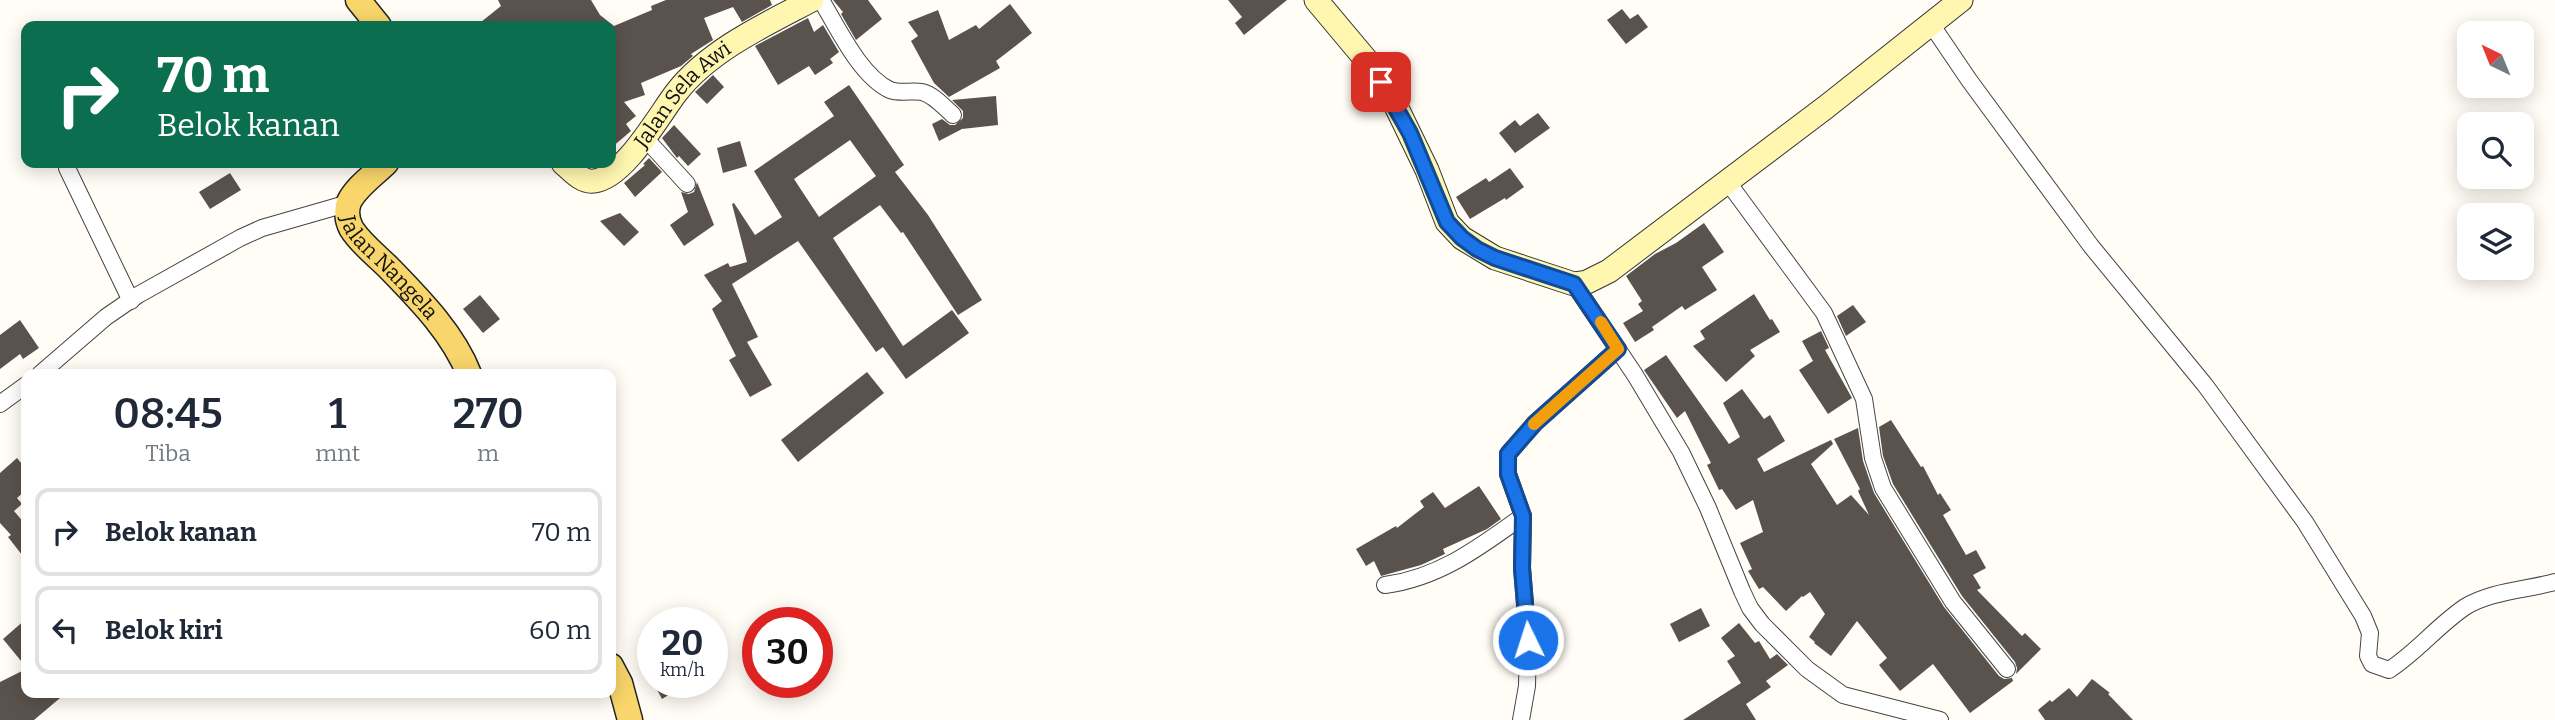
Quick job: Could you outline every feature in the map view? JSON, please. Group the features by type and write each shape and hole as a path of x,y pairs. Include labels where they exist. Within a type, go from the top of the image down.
{"main road":[{"path":"358,0 375,21"},
{"name":"Jalan Nangela","path":"381,168 348,203 347,219 352,229 451,337 467,369"},
{"path":"616,675 630,720"}],"street":[{"name":"Jalan Sela Awi","path":"569,168 582,178 594,181 613,172 644,137 679,89 722,51 812,0"},
{"path":"821,0 865,70 878,83 892,91 922,92 933,97 953,115"},
{"path":"1316,0 1368,62 1394,102 1427,170 1447,222 1454,230 1477,249 1495,258 1574,284 1587,282 1609,271 1826,107 1961,0"},
{"path":"1931,24 2091,247 2205,386 2298,512 2364,616 2370,634 2368,656 2372,664 2389,670 2412,654 2457,614 2484,598 2555,582"},
{"path":"644,137 687,184"},
{"path":"67,169 131,301"},
{"path":"1727,181 1824,313 1864,399 1873,458 1883,488 1953,601 2007,668"},
{"path":"46,369 106,317 240,238 262,228 348,203"},
{"path":"1574,284 1618,349 1681,452 1750,608 1762,624 1807,669 1843,695 1940,720"},
{"path":"1521,720 1527,686 1528,640 1522,568 1523,516 1508,474 1508,454 1535,423 1618,349"},
{"path":"0,404 21,389"},
{"path":"1385,585 1426,575 1469,555 1523,516"}],"building":[{"path":"498,0 591,0 600,15 608,21 482,21 501,6"},
{"path":"666,0 770,0 772,5 742,22 733,7 704,18 713,40 691,54 693,56 681,66 641,83 645,95 624,102 636,116 626,124 631,131 616,144 616,25 652,10 651,6"},
{"path":"833,0 868,0 882,19 856,40 841,14 843,12"},
{"path":"1228,0 1287,0 1244,35 1235,23 1242,17"},
{"path":"1010,4 1032,33 996,61 1000,68 949,97 934,83 911,41 918,36 908,22 938,10 949,40 976,25 979,29"},
{"path":"1622,9 1630,19 1638,14 1648,27 1626,44 1607,20"},
{"path":"808,18 814,32 823,25 839,52 830,59 833,63 815,75 809,66 778,85 755,46"},
{"path":"713,75 724,87 707,104 695,92"},
{"path":"849,85 904,165 895,172 928,215 982,300 958,315 903,232 901,233 880,205 833,238 903,346 952,310 969,333 906,379 883,347 876,352 798,241 732,284 758,337 747,342 772,385 750,397 729,360 736,356 712,309 722,301 704,275 728,263 730,267 747,262 732,204 734,203 755,235 782,217 754,171 834,116 824,102","holes":["850,140 876,176 819,217 794,179"]},
{"path":"996,96 998,125 962,129 939,141 932,124 942,119 955,125 963,118 963,111 952,100"},
{"path":"1538,113 1550,128 1515,153 1499,133 1515,120 1520,126"},
{"path":"674,125 701,154 688,166 679,156 677,158 662,138"},
{"path":"740,141 747,166 723,173 717,148"},
{"path":"649,158 662,172 635,197 624,183 645,165 643,164"},
{"path":"1510,168 1524,187 1470,219 1456,197 1486,178 1489,182"},
{"path":"230,173 241,190 210,209 199,192"},
{"path":"697,182 714,225 684,246 670,225 688,212 681,192 694,192"},
{"path":"620,213 639,232 624,246 600,221"},
{"path":"1704,223 1724,252 1702,267 1717,290 1685,310 1682,306 1635,342 1623,323 1643,311 1638,304 1642,301 1626,276"},
{"path":"1754,294 1780,332 1750,350 1755,356 1726,382 1693,346 1705,339 1700,331"},
{"path":"480,295 500,319 483,333 463,309"},
{"path":"1853,305 1866,322 1846,336 1837,316"},
{"path":"20,320 39,348 23,359 20,354 0,369 0,335"},
{"path":"1821,331 1829,348 1825,350 1852,398 1828,414 1799,370 1813,361 1802,341"},
{"path":"1666,355 1729,444 1740,437 1723,403 1742,389 1764,419 1770,415 1785,441 1757,459 1764,472 1831,440 1833,444 1811,464 1837,505 1851,495 1869,515 1858,491 1860,489 1834,439 1858,428 1863,461 1874,493 1944,607 1999,676 2004,679 2012,678 2013,681 1970,713 1933,664 1900,691 1879,665 1887,658 1857,621 1831,656 1814,643 1809,637 1825,614 1810,592 1786,611 1763,587 1759,589 1748,571 1752,569 1740,543 1763,532 1753,500 1736,510 1722,489 1719,490 1707,465 1711,463 1685,411 1677,418 1644,370"},
{"path":"867,372 884,393 798,462 781,440"},
{"path":"1891,420 1921,467 1923,466 1938,495 1940,493 1951,510 1943,515 1966,555 1976,550 1986,568 1973,575 1981,588 1977,590 2022,636 2025,633 2041,649 2016,674 2015,662 1962,596 1893,484 1883,456 1879,427"},
{"path":"17,458 21,463 21,494 17,498 21,505 14,511 21,519 21,554 8,537 11,535 0,523 0,473"},
{"path":"1479,486 1501,519 1487,529 1443,549 1445,554 1421,565 1381,576 1374,561 1366,566 1356,549 1396,526 1397,528 1424,507 1420,501 1433,492 1445,508"},
{"path":"1701,608 1710,626 1679,642 1670,624"},
{"path":"21,623 21,661 3,639"},
{"path":"1739,623 1755,643 1759,641 1770,659 1777,654 1788,665 1766,681 1771,687 1746,704 1756,720 1683,720 1741,683 1727,661 1735,656 1721,638"},
{"path":"21,672 21,698 60,698 34,720 0,720 0,682"},
{"path":"2092,679 2110,693 2108,694 2133,720 2045,720 2038,710 2069,688 2077,697"}],"slow traffic":[{"path":"1534,424 1618,349 1601,322"}],"route":[{"path":"1381,82 1410,133 1447,222 1462,238 1495,258 1557,281 1574,284 1618,349 1535,423 1508,454 1508,474 1523,516 1522,568 1528,640"}]}
